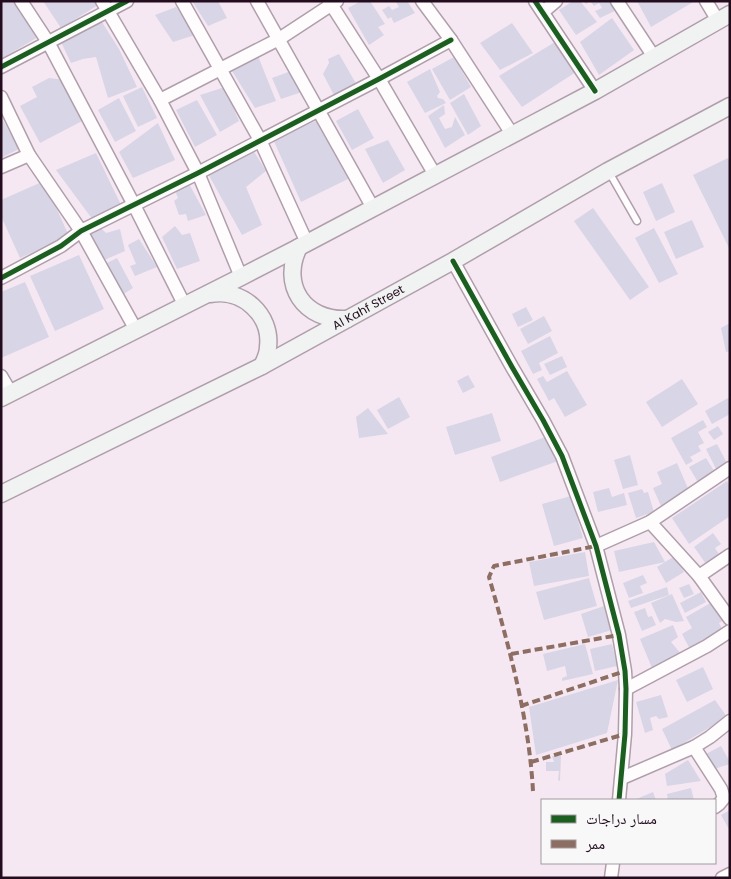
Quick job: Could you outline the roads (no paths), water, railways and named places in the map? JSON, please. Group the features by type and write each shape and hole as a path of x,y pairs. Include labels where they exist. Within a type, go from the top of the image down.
{"main road":[{"path":"6,396 303,245 595,90 724,17"},
{"name":"Al Kahf Street","path":"1,494 262,366 453,261 608,171 730,106"},
{"path":"303,245 295,255 292,265 292,275 297,294 310,309 318,314 337,319 347,318"},
{"path":"206,295 225,293 234,295 251,304 258,311 263,319 268,338 266,357 262,366"}],"street":[{"path":"21,1 48,42 185,306"},
{"path":"1,67 48,42 105,6 127,1"},
{"path":"182,1 260,140 303,245"},
{"path":"256,1 373,208"},
{"path":"422,1 451,40 512,134"},
{"path":"556,1 539,7 595,90"},
{"path":"617,1 654,57"},
{"path":"706,1 724,17"},
{"path":"160,100 279,39 332,3 435,175"},
{"path":"105,6 160,100 198,172 241,277"},
{"path":"1,278 62,246 81,231 319,110 451,40"},
{"path":"1,96 28,155 81,231 136,330"},
{"path":"1,167 28,155"},
{"path":"453,261 562,456 596,546 619,635 625,671 625,734 619,799"},
{"path":"1,376 6,396"},
{"path":"596,546 650,522 730,468"},
{"path":"650,522 699,576 730,619"},
{"path":"699,576 730,555"},
{"path":"626,689 707,646 730,631"},
{"path":"622,778 694,747 730,721"},
{"path":"694,747 721,789 724,798 716,806"},
{"path":"611,878 613,864"},
{"path":"722,878 730,874"}],"lane":[{"path":"608,171 637,221"}]}
